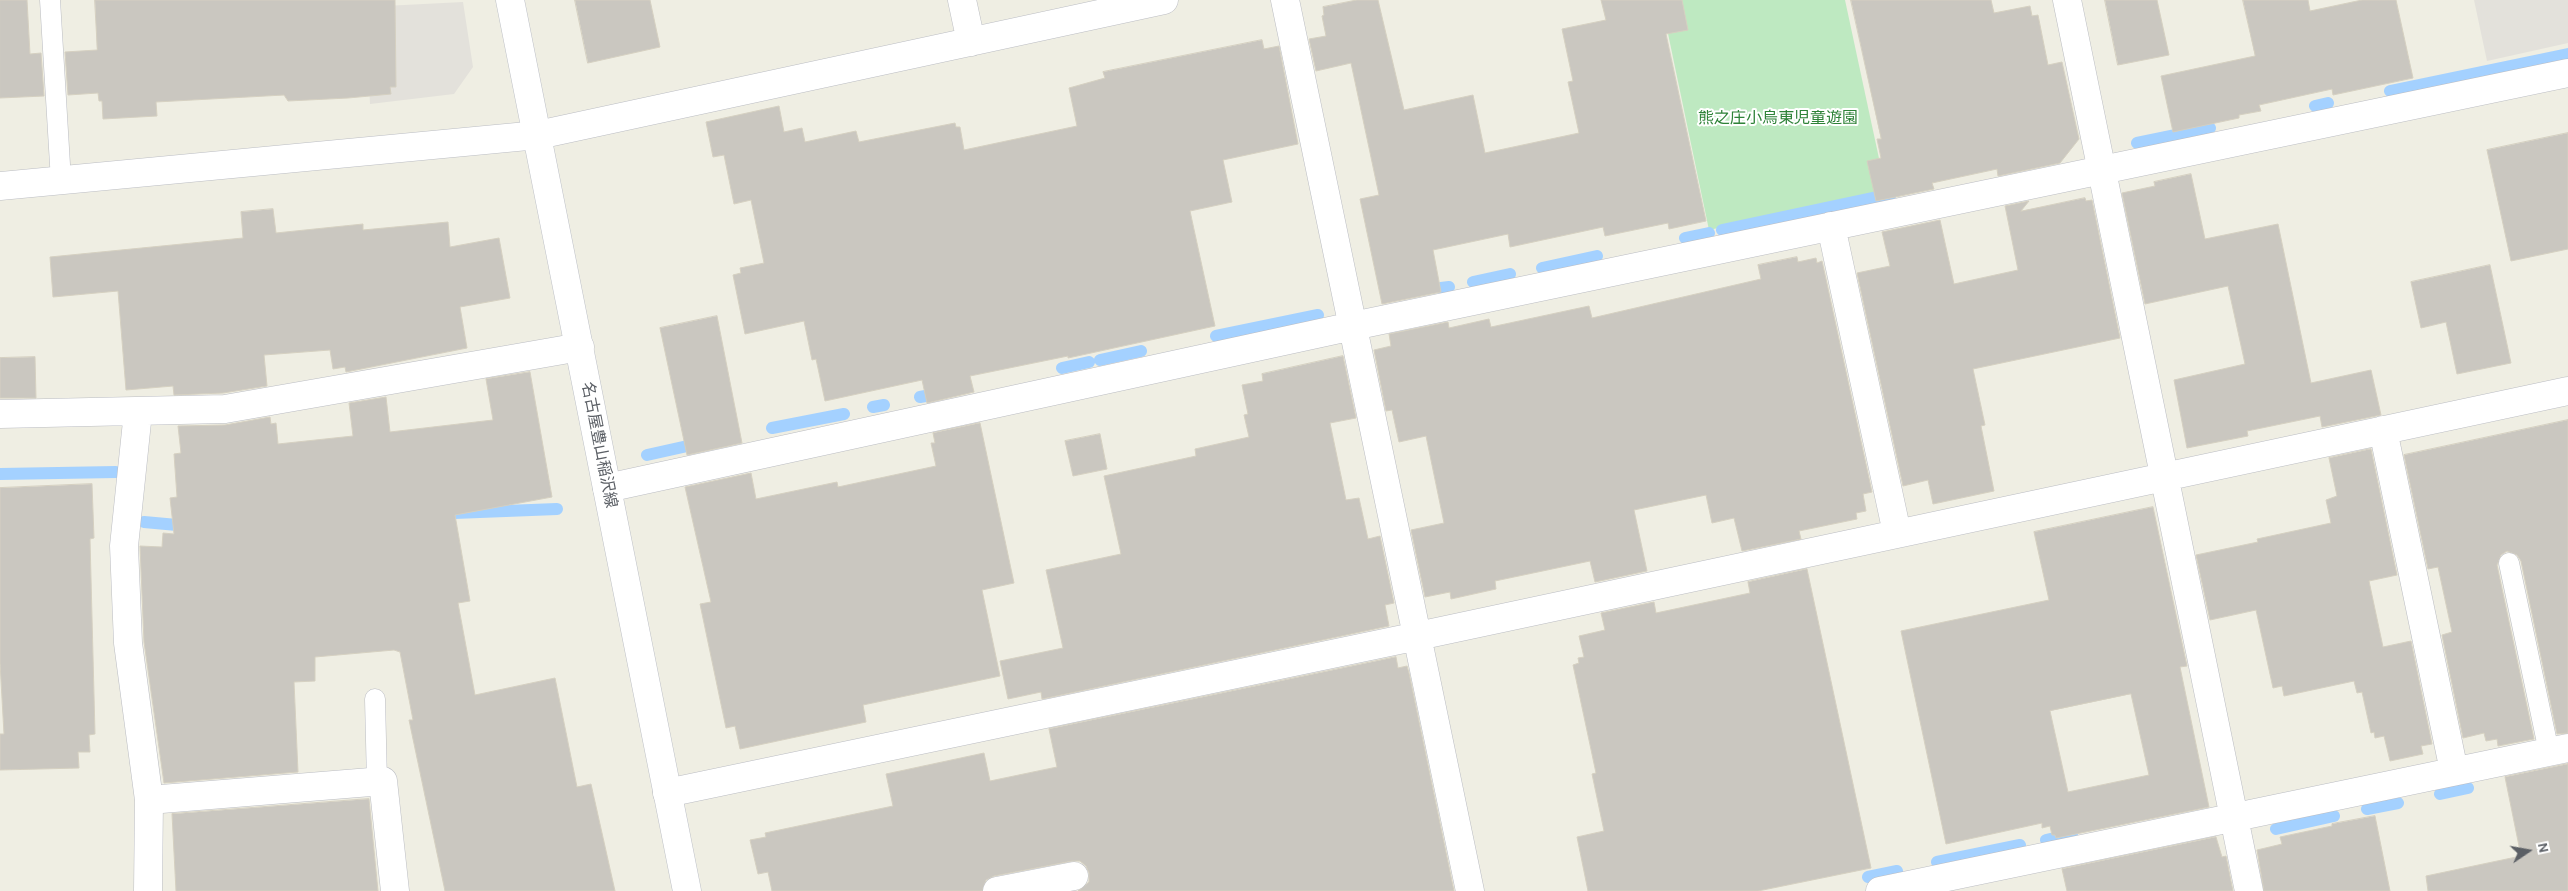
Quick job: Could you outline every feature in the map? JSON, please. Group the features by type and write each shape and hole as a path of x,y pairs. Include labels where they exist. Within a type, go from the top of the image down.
{"street":[{"name":"名古屋豊山稲沢線","path":"510,0 687,891"},
{"path":"962,0 971,42"},
{"path":"0,186 538,136 1164,0"},
{"path":"1285,0 1470,891"},
{"path":"2067,0 2250,891"},
{"path":"608,488 1353,326 2568,72"},
{"path":"1830,226 1897,534"},
{"path":"0,414 225,409 580,347"},
{"path":"667,793 1418,636 2568,391"},
{"path":"138,412 124,546 128,643 149,800 148,891"},
{"path":"2383,430 2454,772"},
{"path":"1880,891 2559,750"},
{"path":"149,800 383,782 395,891"},
{"path":"997,891 1074,876"}],"lane":[{"path":"50,0 61,181"},
{"path":"2509,563 2559,750"},
{"path":"375,699 377,782"}],"shaded area":[{"path":"2474,0 2568,0 2568,43 2487,61"},
{"path":"463,2 473,67 454,94 370,104 365,7"}],"green space":[{"name":"熊之庄小烏東児童遊園","path":"1661,0 1845,0 1886,191 1709,230"}],"building":[{"path":"0,0 27,0 30,54 41,53 44,96 0,98"},
{"path":"95,0 395,0 396,87 390,87 391,94 348,98 288,101 284,95 156,102 157,116 103,119 102,101 99,101 98,93 68,95 65,52 97,50"},
{"path":"575,0 650,0 660,47 588,63"},
{"path":"1357,0 1378,0 1404,110 1473,95 1485,153 1579,133 1568,82 1573,81 1562,29 1606,20 1601,0 1682,0 1688,30 1666,34 1706,221 1669,229 1668,223 1605,236 1603,227 1510,247 1508,234 1433,250 1441,292 1382,304 1360,199 1379,195 1351,63 1316,71 1309,39 1326,36 1322,16 1324,15 1323,7"},
{"path":"1851,0 1991,0 1994,13 2030,6 2032,16 2038,15 2048,65 2062,62 2079,139 2060,163 1998,176 1997,169 1932,183 1934,189 1876,201 1867,161 1881,158 1877,139 1881,139"},
{"path":"2105,0 2157,0 2169,55 2118,65"},
{"path":"2243,0 2308,0 2310,11 2362,0 2396,0 2413,78 2333,95 2332,89 2259,105 2261,111 2239,115 2239,118 2173,132 2161,76 2255,56"},
{"path":"1262,40 1264,49 1279,46 1298,144 1223,160 1232,202 1190,211 1215,326 1068,358 1068,356 970,376 974,392 927,403 922,380 825,401 816,359 812,360 804,321 745,334 733,275 741,273 740,268 764,263 751,200 734,204 724,155 713,157 706,122 779,106 784,132 802,128 805,142 856,131 859,142 955,123 956,127 960,127 964,150 1077,126 1069,88 1105,78 1103,72"},
{"path":"2568,133 2568,249 2511,261 2487,150"},
{"path":"2191,174 2205,239 2278,224 2311,383 2371,370 2381,415 2322,427 2320,416 2247,431 2248,436 2187,448 2174,380 2245,364 2228,286 2145,304 2122,193 2155,186 2154,182"},
{"path":"2085,198 2086,201 2092,200 2120,338 1973,369 1985,425 1981,426 1994,491 1933,504 1928,480 1903,486 1857,273 1890,266 1882,232 1940,220 1954,284 2018,270 2005,206 2029,201 2021,211"},
{"path":"273,209 276,233 363,224 363,230 448,222 450,247 499,238 510,298 460,307 467,348 346,372 345,367 333,369 330,350 264,355 267,386 223,393 174,395 173,386 126,390 118,291 53,297 50,257 243,238 241,212"},
{"path":"1797,257 1798,262 1816,258 1817,263 1822,261 1872,492 1863,494 1866,511 1856,513 1857,519 1799,531 1801,539 1742,551 1734,518 1712,523 1706,495 1634,510 1647,571 1595,582 1590,561 1495,581 1496,589 1451,599 1450,592 1425,597 1411,530 1444,523 1426,436 1399,442 1392,410 1386,411 1374,350 1391,346 1389,334 1448,322 1449,328 1489,319 1491,327 1589,306 1592,318 1761,279 1758,265"},
{"path":"2490,265 2511,363 2457,374 2446,322 2421,328 2411,282"},
{"path":"717,316 742,443 687,455 660,328"},
{"path":"1343,356 1356,418 1330,423 1346,500 1359,498 1368,539 1380,536 1394,603 1385,605 1389,626 1042,699 1041,692 1008,699 1000,661 1063,648 1046,570 1121,554 1104,476 1196,456 1195,449 1249,437 1244,415 1248,414 1242,385 1263,381 1262,374"},
{"path":"35,357 36,398 0,398 0,358"},
{"path":"530,372 552,497 455,515 470,601 458,603 475,695 555,678 577,787 591,784 615,891 445,891 409,720 413,720 400,652 394,650 315,657 315,681 294,682 298,772 164,783 144,642 140,546 162,547 163,533 174,534 170,498 177,497 174,454 181,453 178,426 225,425 270,417 271,424 276,423 278,444 353,436 349,403 386,397 390,432 493,420 486,379"},
{"path":"2568,420 2568,733 2557,734 2521,561 2517,555 2507,551 2501,555 2497,565 2534,739 2498,746 2497,739 2486,741 2484,733 2463,738 2442,635 2452,632 2438,567 2428,569 2404,455"},
{"path":"980,423 1014,583 982,590 1000,676 863,705 866,722 740,749 735,726 726,728 700,604 711,602 685,487 751,473 756,499 837,482 838,487 936,466 931,443 935,443 933,433"},
{"path":"1100,434 1107,469 1073,476 1065,441"},
{"path":"2371,449 2397,575 2369,581 2383,647 2411,641 2432,744 2421,746 2423,754 2390,761 2384,736 2375,738 2374,732 2371,733 2362,692 2357,693 2354,681 2284,696 2282,686 2273,688 2256,610 2210,620 2196,555 2258,542 2257,539 2331,523 2326,500 2337,496 2329,458"},
{"path":"92,484 94,538 90,539 95,734 89,735 90,752 78,752 79,768 0,770 0,734 4,734 0,663 0,488"},
{"path":"2153,507 2187,666 2180,667 2209,807 2056,838 2055,835 2052,835 2050,826 2042,828 2042,823 1946,844 1901,631 2049,600 2034,532","holes":["2131,694 2149,775 2068,792 2050,711"]},
{"path":"1807,569 1871,868 1758,891 1588,891 1577,837 1604,831 1592,774 1596,773 1573,665 1579,663 1578,658 1584,657 1579,636 1605,630 1601,613 1654,602 1656,613 1750,593 1748,582"},
{"path":"1396,657 1398,668 1407,666 1409,673 1454,891 1078,891 1089,882 1089,873 1086,866 1080,861 994,876 986,880 982,891 772,891 768,872 758,874 750,840 766,837 765,833 893,806 886,774 984,753 990,781 1057,767 1049,729"},
{"path":"2568,764 2568,891 2428,891 2426,876 2521,856 2505,777"},
{"path":"369,799 378,891 176,891 172,814"},
{"path":"2375,816 2390,891 2264,891 2257,850 2282,844 2280,837"},
{"path":"2216,837 2222,857 2226,856 2233,891 2067,891 2062,869"}],"waterway":[{"path":"2390,91 2568,54"},
{"path":"2315,106 2328,103"},
{"path":"2137,143 2210,128"},
{"path":"1722,230 1891,194"},
{"path":"1685,238 1709,233"},
{"path":"1542,268 1597,256"},
{"path":"1473,282 1510,274"},
{"path":"1441,288 1449,287"},
{"path":"1216,336 1318,315"},
{"path":"1100,360 1141,351"},
{"path":"1062,368 1089,362"},
{"path":"920,397 942,393"},
{"path":"873,407 884,405"},
{"path":"772,428 844,414"},
{"path":"647,455 701,443"},
{"path":"0,474 116,472"},
{"path":"454,513 557,509"},
{"path":"144,522 188,526"},
{"path":"2440,794 2468,788"},
{"path":"2367,809 2398,803"},
{"path":"2276,829 2334,816"},
{"path":"2046,840 2072,834"},
{"path":"1937,862 2020,845"},
{"path":"1868,877 1897,871"}]}
